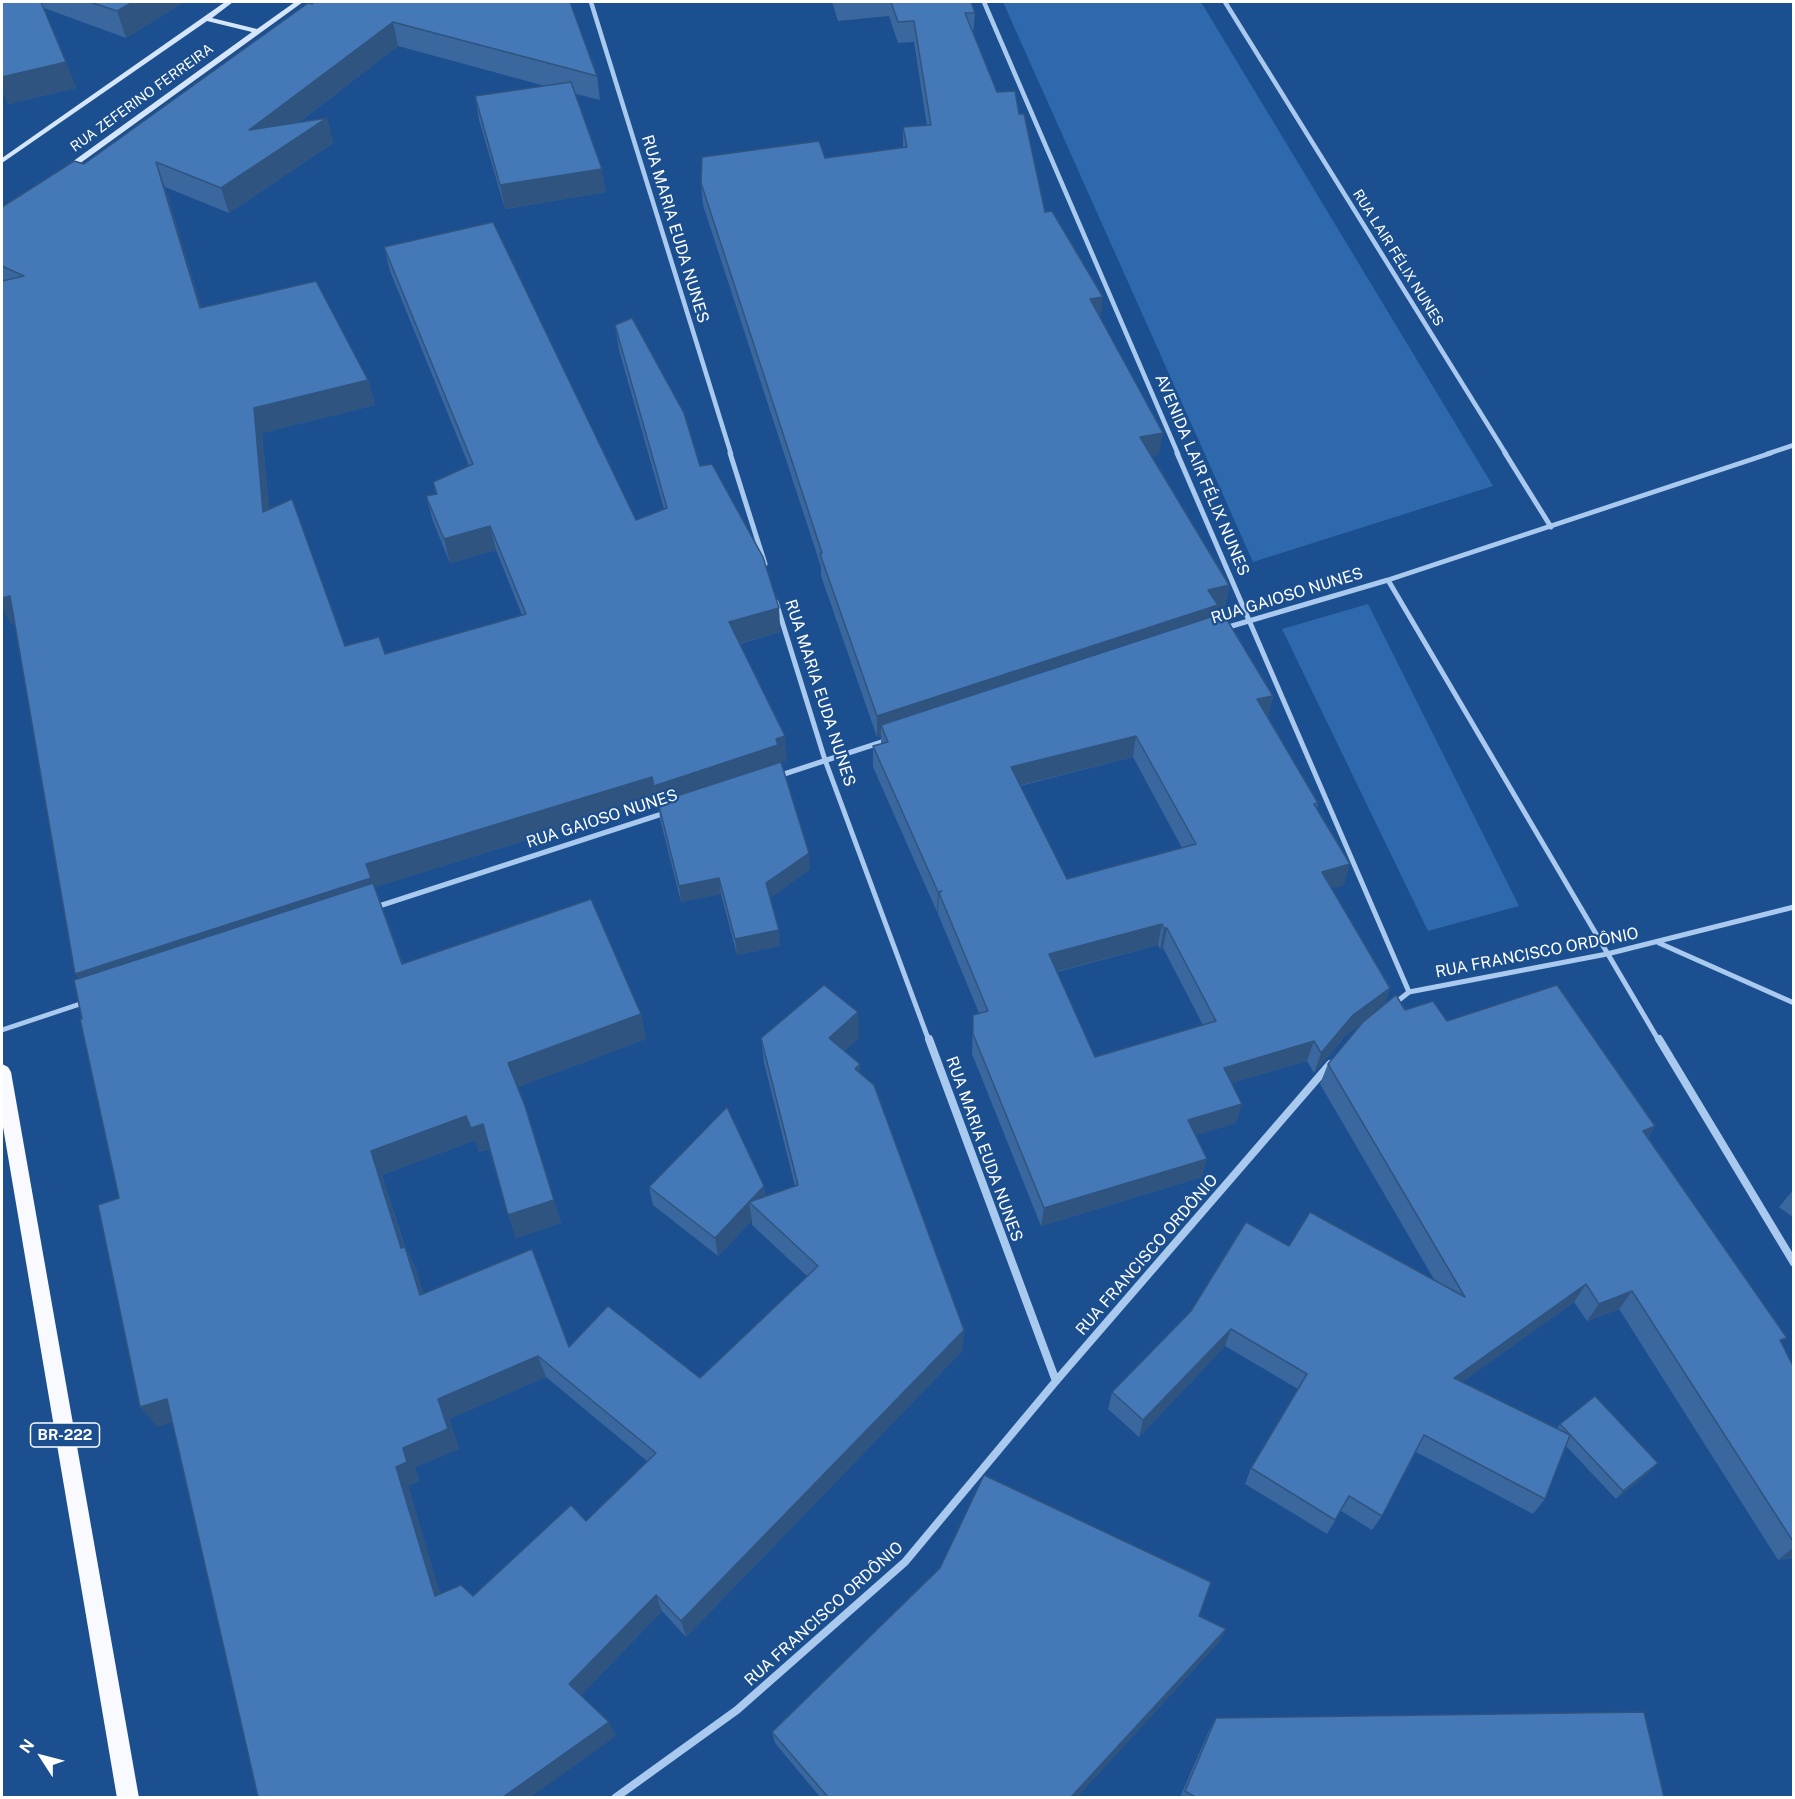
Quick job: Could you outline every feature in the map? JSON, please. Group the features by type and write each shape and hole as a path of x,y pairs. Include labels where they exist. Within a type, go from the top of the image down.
{"highway":[{"name":"BR-222","path":"2,1072 128,1797"}],"main road":[{"name":"RUA ZEFERINO FERREIRA","path":"2,161 229,2"},
{"name":"RUA ZEFERINO FERREIRA","path":"57,176 299,2"},
{"path":"204,18 257,31"}],"street":[{"name":"RUA MARIA EUDA NUNES","path":"591,2 766,568"},
{"name":"AVENIDA LAIR FÉLIX NUNES","path":"984,2 1409,992"},
{"name":"RUA LAIR FÉLIX NUNES","path":"1225,2 1551,528"},
{"name":"RUA GAIOSO NUNES","path":"1216,631 1388,580 1551,528 1794,445"},
{"path":"1388,580 1607,954 1785,1244 1794,1263"},
{"name":"RUA MARIA EUDA NUNES","path":"773,590 825,760 1056,1381"},
{"path":"769,779 892,738"},
{"name":"RUA GAIOSO NUNES","path":"374,908 667,812"},
{"name":"RUA FRANCISCO ORDÔNIO","path":"1390,1007 1409,992 1658,943 1794,907"},
{"path":"1658,943 1794,1003"},
{"path":"2,1030 92,1000"},
{"name":"RUA FRANCISCO ORDÔNIO","path":"615,1797 737,1710 905,1562 1056,1381 1337,1055"}],"shaded area":[{"path":"1003,2 1201,2 1493,486 1253,562"},
{"path":"1368,604 1519,906 1428,931 1282,629"}],"building":[{"path":"2,2 41,2 66,62 2,77"},
{"path":"90,2 133,2 117,11"},
{"path":"570,2 597,76 393,22 249,130 327,118 221,188 156,162 200,308 316,281 368,380 254,408 263,512 292,499 345,646 379,637 385,654 526,614 490,526 444,539 426,496 437,494 433,482 473,464 384,247 493,222 636,520 667,508 615,325 632,318 684,413 700,466 712,464 763,557 779,608 729,622 785,736 776,739 778,745 654,786 652,777 366,864 371,878 75,974 10,596 2,598 2,281 24,276 2,266 2,207 74,161 84,164 308,3"},
{"path":"891,2 971,2 975,13 965,13 997,92 1015,91 1019,114 1024,114 1045,212 1052,211 1103,297 1090,299 1163,433 1140,437 1229,585 1208,590 1218,605 877,716 820,554 822,553 701,183 702,157 819,141 825,158 907,147 903,127 931,125 914,21 898,22"},
{"path":"571,82 602,169 500,185 475,96"},
{"path":"1223,613 1273,696 1257,699 1318,803 1314,804 1350,864 1322,872 1390,988 1353,1015 1321,1053 1314,1041 1224,1068 1242,1104 1188,1120 1207,1159 1044,1208 973,1034 973,1015 988,1011 939,893 942,891 938,892 873,746 888,742 881,725","holes":["1136,736 1196,844 1067,879 1011,767","1162,924 1164,928 1167,928 1216,1021 1095,1057 1049,954"]},
{"path":"781,762 809,853 766,883 779,930 735,939 719,878 679,886 658,802"},
{"path":"373,883 402,964 591,899 641,1014 508,1063 525,1106 554,1200 508,1215 483,1124 471,1128 466,1116 371,1151 401,1248 405,1247 420,1295 532,1249 569,1347 608,1306 700,1378 818,1266 749,1202 798,1185 761,1038 824,985 858,1012 829,1038 860,1064 855,1069 874,1085 964,1330 681,1621 656,1595 569,1684 609,1722 503,1797 258,1797 167,1399 140,1407 98,1205 119,1198 80,1019 82,1019 74,980","holes":["538,1356 656,1453 586,1521 571,1505 473,1596 461,1585 435,1596 396,1467 407,1462 403,1448 448,1429 438,1399"]},
{"path":"1557,985 1655,1126 1643,1131 1787,1338 1780,1340 1794,1368 1794,1543 1632,1291 1599,1304 1586,1284 1454,1378 1570,1435 1545,1499 1424,1435 1382,1516 1349,1496 1335,1520 1251,1468 1307,1374 1231,1329 1143,1420 1112,1392 1191,1311 1246,1222 1289,1246 1310,1212 1465,1297 1328,1064 1363,1022 1396,995 1405,1010 1433,1001 1447,1021"},
{"path":"727,1107 764,1186 715,1238 649,1187"},
{"path":"1595,1396 1658,1463 1623,1491 1560,1424"},
{"path":"984,1475 1211,1582 1199,1616 1226,1629 1071,1797 828,1797 772,1732 940,1568"},
{"path":"1644,1712 1664,1797 1195,1797 1185,1791 1216,1718"}]}
